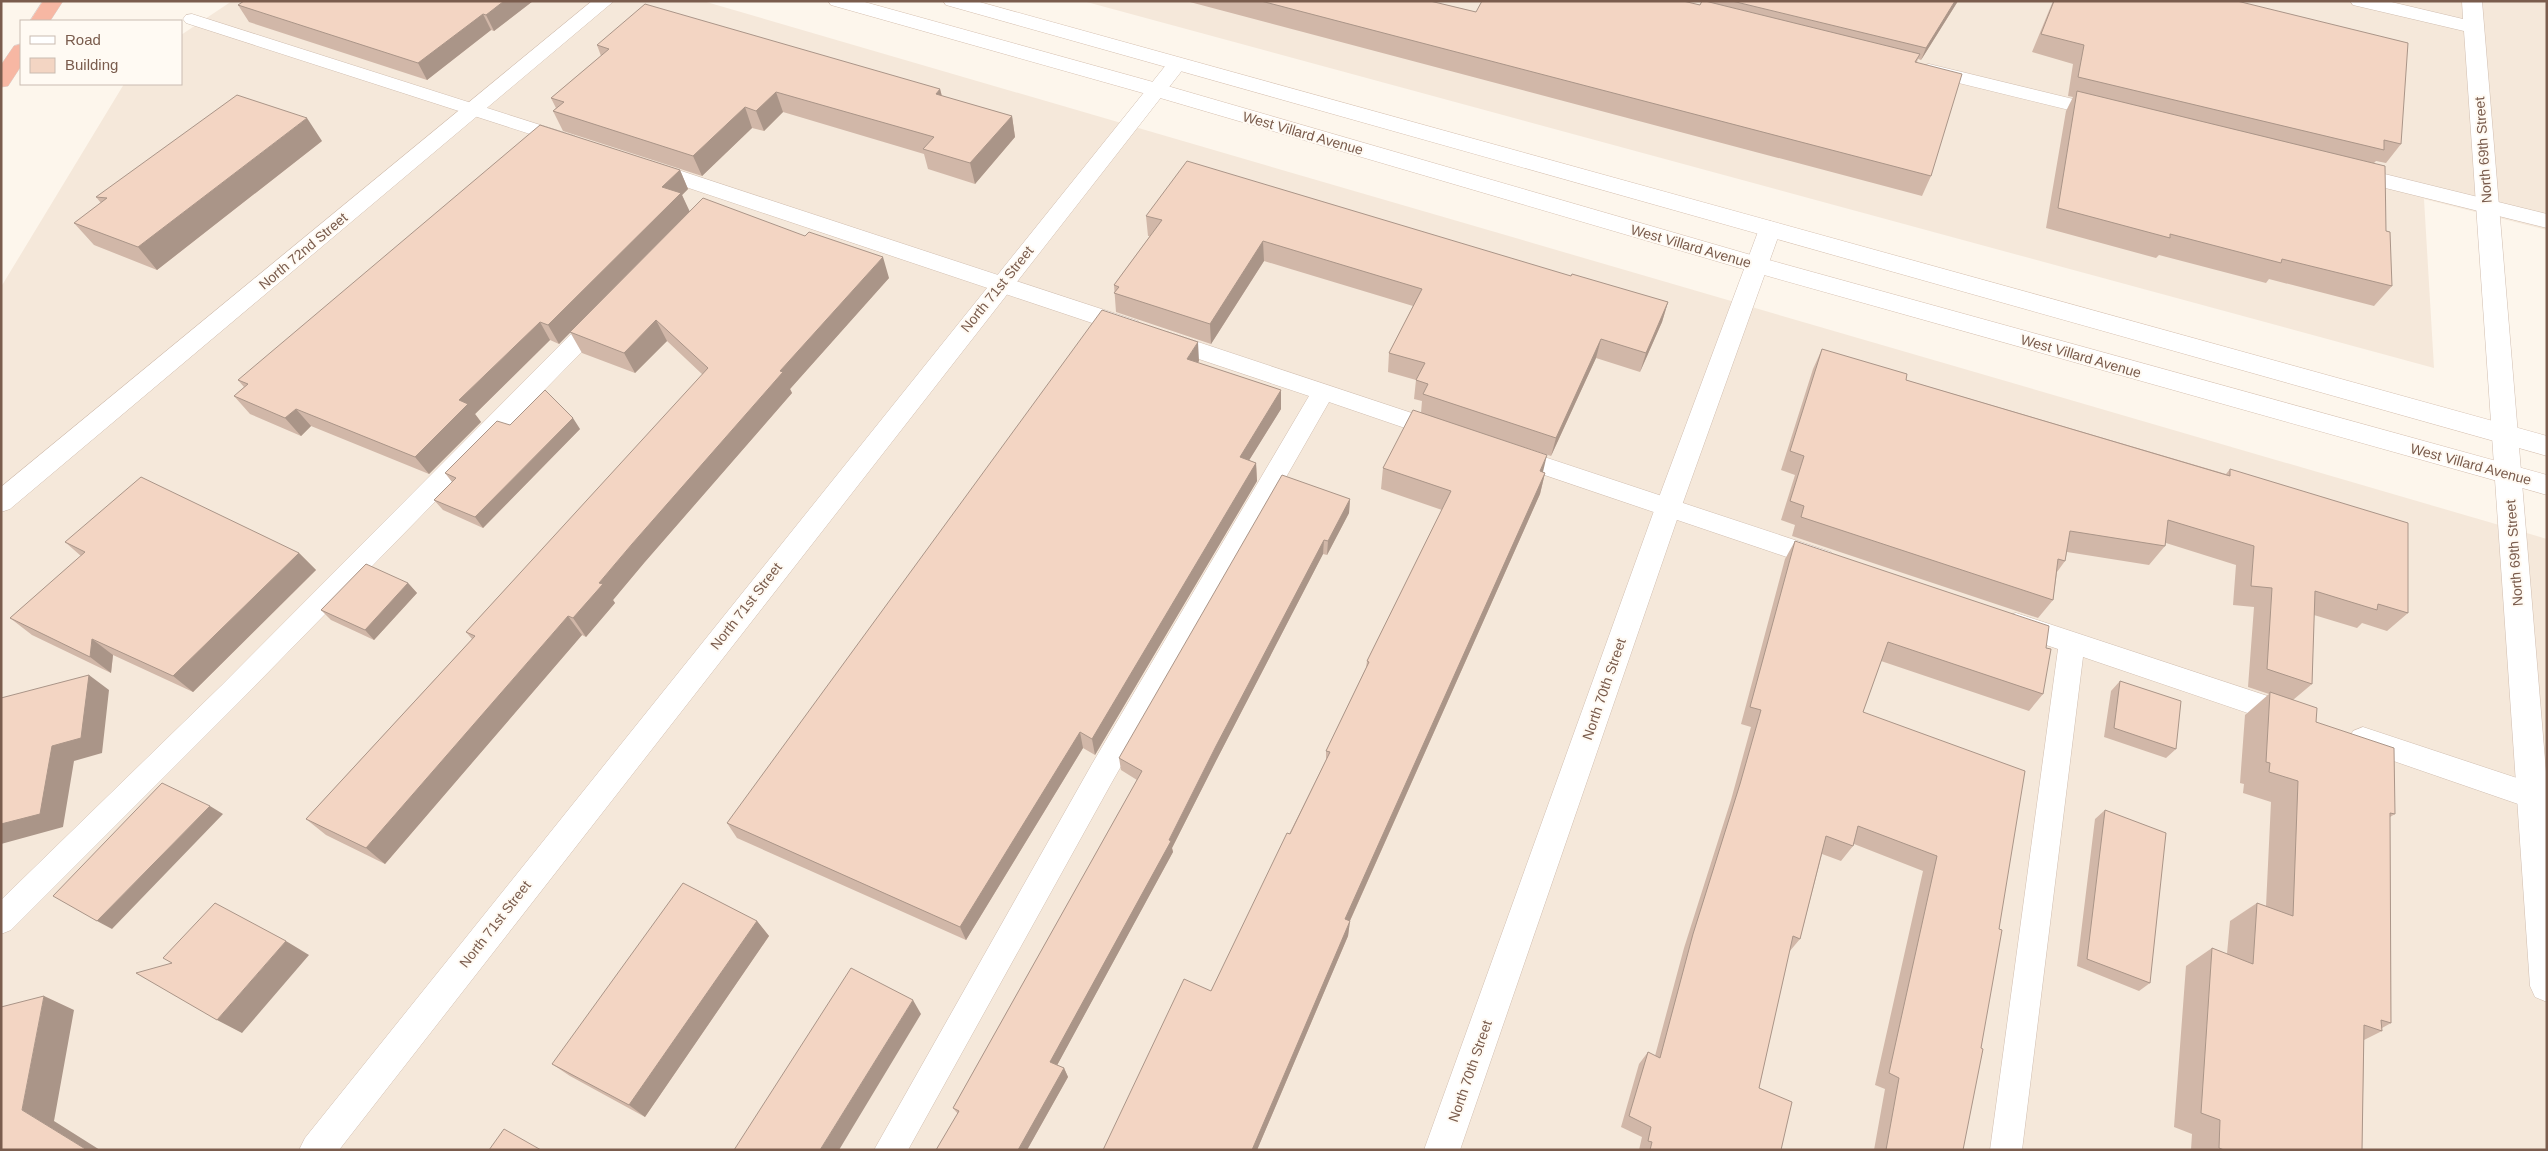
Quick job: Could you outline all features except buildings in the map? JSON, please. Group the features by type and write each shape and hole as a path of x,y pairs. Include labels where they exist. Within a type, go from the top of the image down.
{"highway":[{"path":"41,20 53,1"},
{"path":"1,81 20,52"}],"street":[{"name":"North 72nd Street","path":"1,502 604,1"},
{"name":"West Villard Avenue","path":"838,1 1157,90 1757,266 2547,485"},
{"path":"953,1 2547,446"},
{"path":"2360,1 2474,27"},
{"name":"North 69th Street","path":"2472,1 2508,474 2540,798 2547,986"},
{"name":"North 71st Street","path":"317,1150 1177,64"},
{"name":"North 70th Street","path":"1442,1150 1668,508 1770,229"}],"lane":[{"path":"192,19 592,148"},
{"path":"1908,65 2120,117"},
{"path":"630,161 1462,438"},
{"path":"2332,168 2547,221"},
{"path":"705,211 724,192"},
{"path":"1,920 231,693 612,306"},
{"path":"890,1150 1098,782 1323,392"},
{"path":"1490,447 1845,566"},
{"path":"1996,617 2308,721"},
{"path":"2006,1150 2072,642"},
{"path":"2346,734 2540,798"}],"shaded area":[{"path":"232,1 703,1 2547,539 2547,1150 1,1150 1,287 123,85 182,85 182,34"},
{"path":"1083,1 2547,1 2547,230 2424,199 2434,368"}]}
